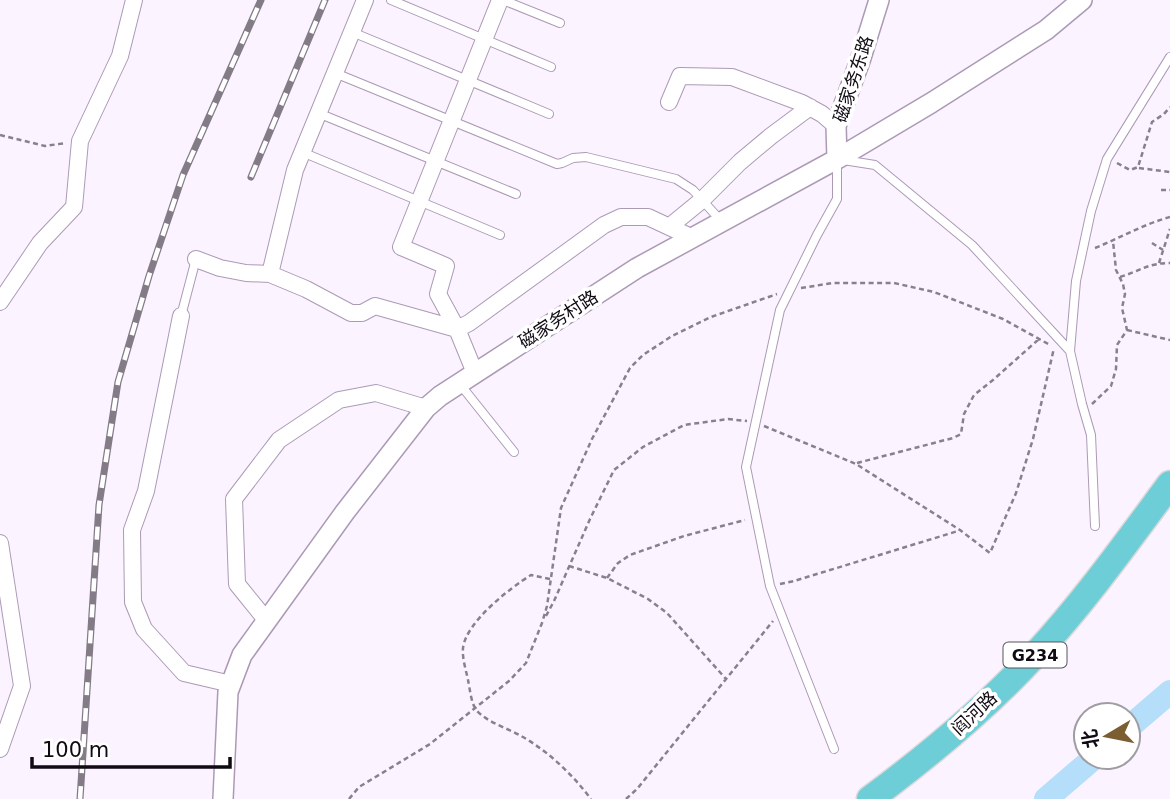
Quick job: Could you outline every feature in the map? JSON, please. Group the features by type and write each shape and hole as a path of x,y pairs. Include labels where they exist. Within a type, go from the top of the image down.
{"highway":[{"name":"阎河路","path":"870,799 963,724 1034,656 1103,574 1170,484"}],"street":[{"path":"0,302 40,243 74,207 80,141 120,57 134,0"},
{"path":"270,274 295,170 365,0"},
{"path":"467,378 457,329 439,294 446,266 401,247 502,0"},
{"name":"磁家务东路","path":"837,159 836,127 878,0"},
{"name":"磁家务村路","path":"223,799 228,692 243,655 345,512 425,408 637,268 837,159 931,103 1046,30 1082,0"},
{"path":"669,102 680,76 732,77 802,103 822,114 836,127"},
{"path":"669,227 702,200 740,162 810,107"},
{"path":"196,259 220,268 270,274 306,289 351,313 362,313 375,306 457,329 604,225 621,216 648,217 693,237"},
{"path":"181,316 146,491 132,530 133,602 144,629 184,673 231,684"},
{"path":"267,621 237,583 234,499 279,440 340,400 376,393 425,408"},
{"path":"0,543 22,686 0,749"}],"lane":[{"path":"391,0 551,67"},
{"path":"502,0 560,23"},
{"path":"351,32 550,114"},
{"path":"1095,526 1091,435 1070,351 1076,281 1091,211 1107,159 1170,57"},
{"path":"335,73 557,164 586,157 676,179 693,190 722,222"},
{"path":"318,113 516,194"},
{"path":"302,152 500,235"},
{"path":"834,749 770,586 746,467 780,310 837,199 837,159 875,165 942,220 971,245 1070,351"},
{"path":"181,316 196,259"},
{"path":"467,378 514,452"}],"path":[{"path":"1138,167 1153,121 1170,107"},
{"path":"0,135 45,146 80,141"},
{"path":"1107,159 1130,170 1138,167 1170,172"},
{"path":"1161,190 1170,190"},
{"path":"1082,253 1152,222 1170,217"},
{"path":"1158,263 1170,229"},
{"path":"1084,411 1111,386 1116,369 1117,345 1127,330 1122,308 1125,294 1115,270 1113,241"},
{"path":"1152,243 1163,250"},
{"path":"1119,278 1143,267 1170,263"},
{"path":"349,799 359,787 430,744 509,681 526,663 547,606 561,508 592,439 630,368 643,355 672,336 711,317 790,290 833,284 894,283 934,292 1003,319 1054,348 1070,351"},
{"path":"1127,330 1170,340"},
{"path":"856,464 953,438 961,433 964,414 974,395 1039,339"},
{"path":"542,623 614,470 643,447 684,425 729,419 756,423 856,464 960,530 990,553 1016,493 1033,439 1054,348"},
{"path":"607,578 618,563 630,555 684,536 757,517"},
{"path":"770,586 960,530"},
{"path":"569,566 607,578 667,612 726,679"},
{"path":"551,579 531,575 513,586 475,623 464,640 462,652 474,709 492,723 520,735 546,752 579,784 590,799"},
{"path":"626,799 637,789 780,612"}],"waterway":[{"path":"1142,716 1170,692"},
{"path":"1046,799 1079,771"}],"railway":[{"path":"80,799 99,505 118,382 149,276 183,175 261,0"},
{"path":"251,177 325,0"}]}
